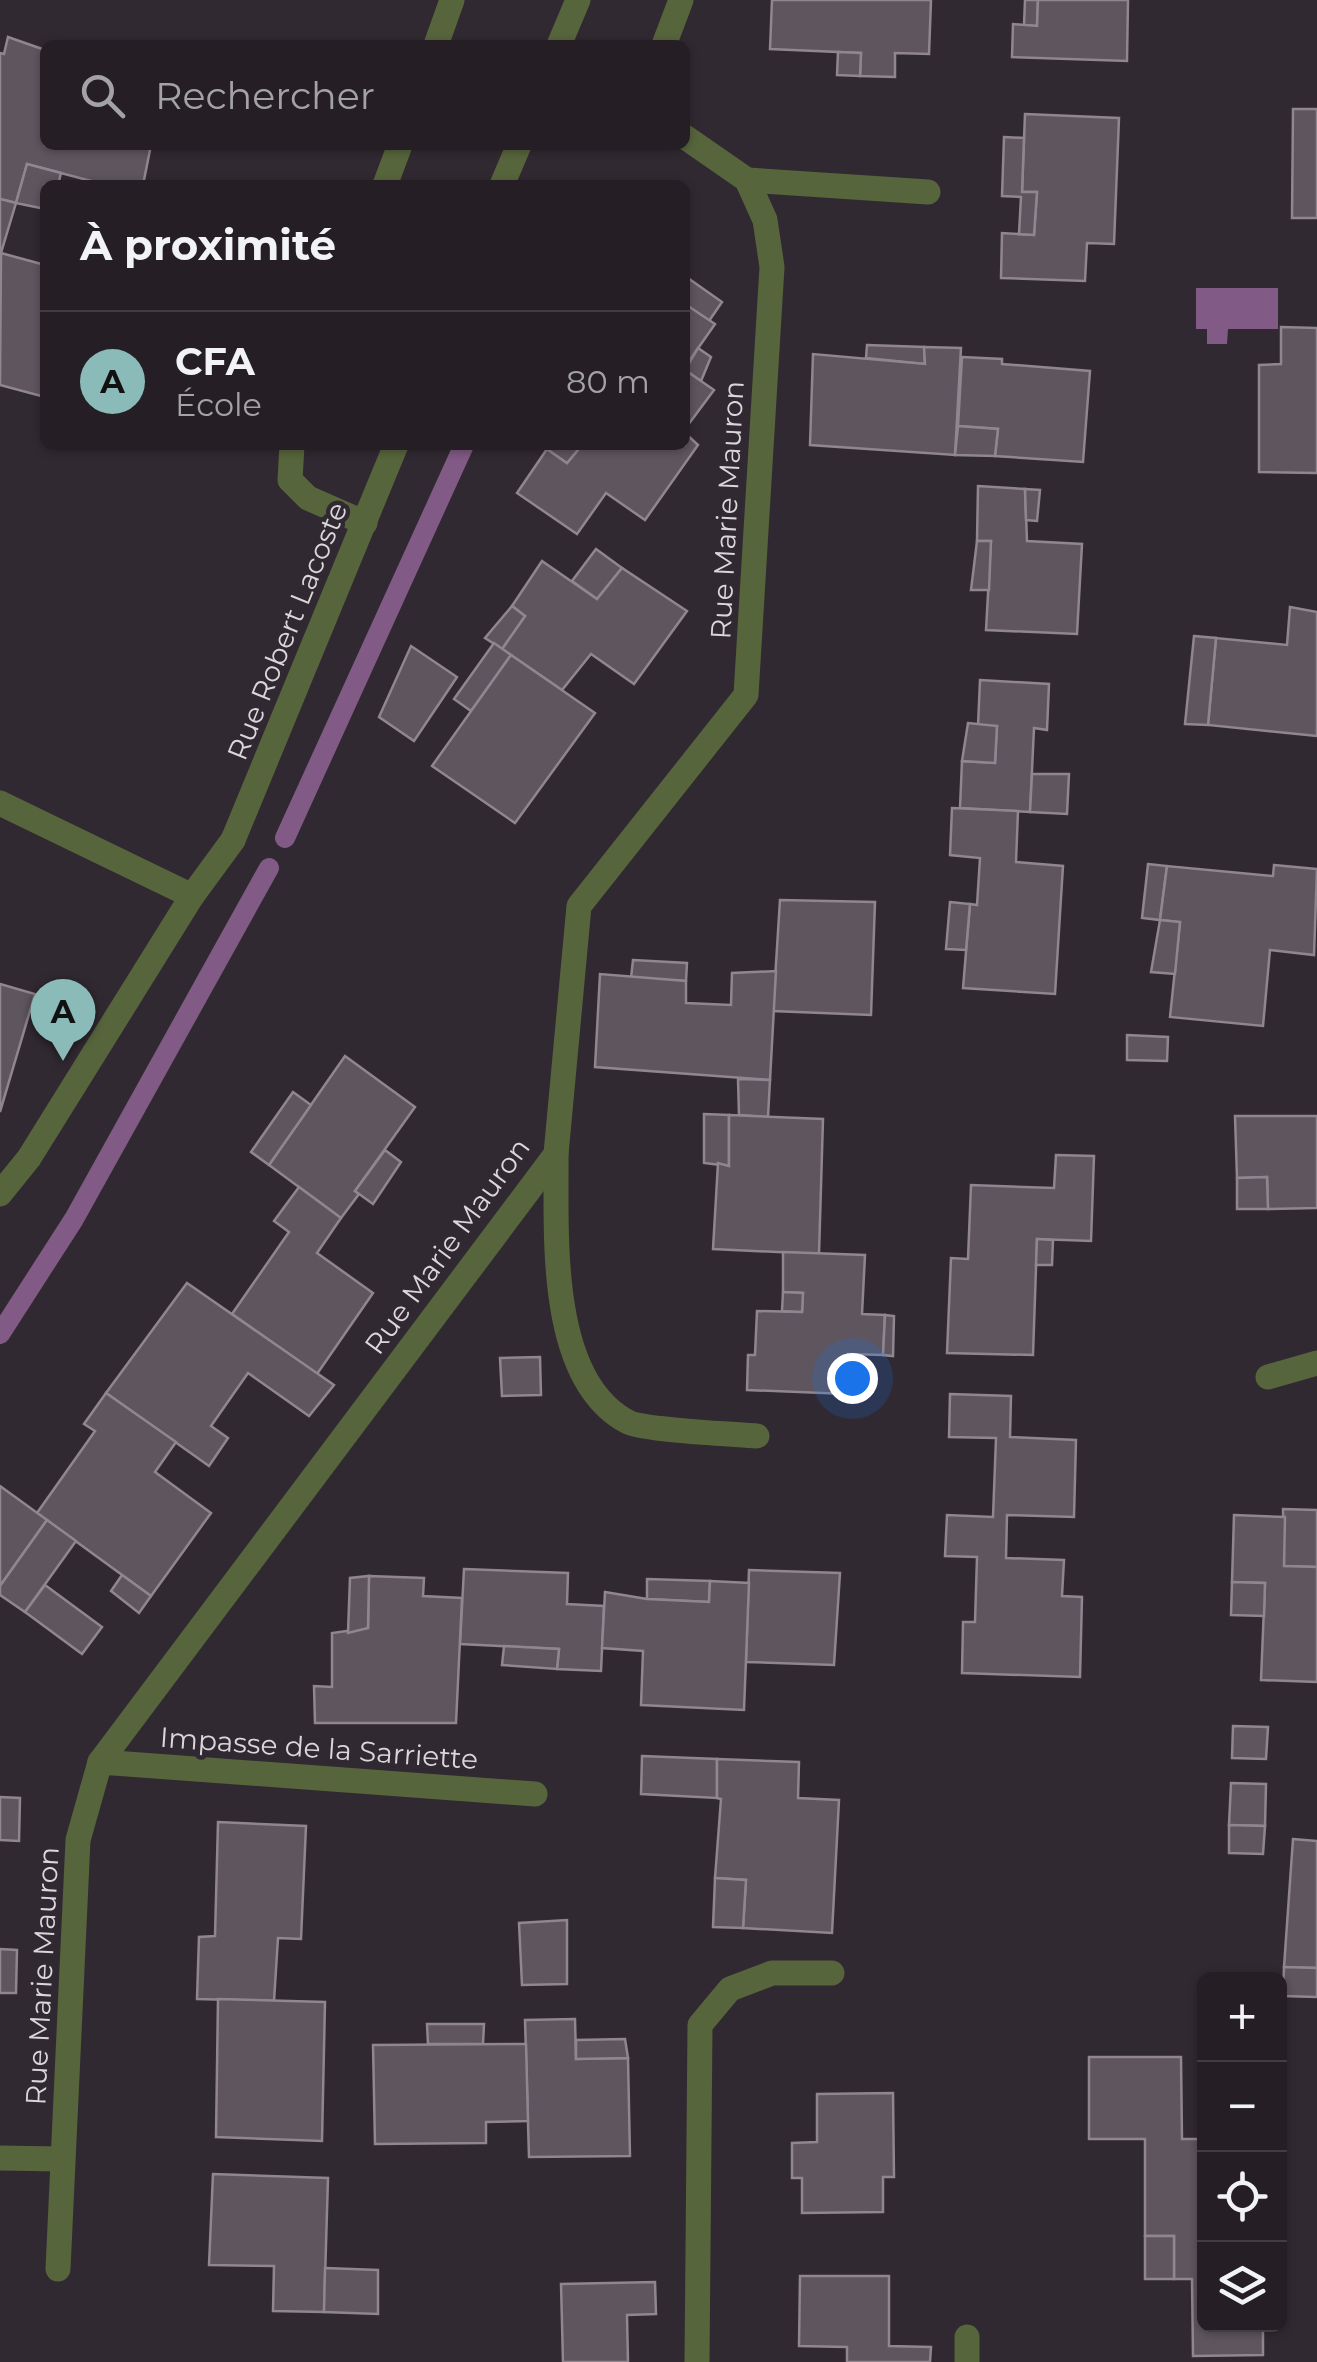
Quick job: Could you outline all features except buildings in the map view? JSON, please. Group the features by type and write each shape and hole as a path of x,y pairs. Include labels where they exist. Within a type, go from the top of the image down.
{"street":[{"path":"438,40 452,0"},
{"path":"562,40 578,0"},
{"path":"666,40 681,0"},
{"path":"690,140 747,180 928,192"},
{"path":"387,180 398,150"},
{"path":"504,180 516,150"},
{"name":"Rue Marie Mauron","path":"58,2270 78,1840 100,1762 556,1154 579,906 746,696 772,267 765,220 747,180"},
{"path":"292,450 290,480 308,498 364,523"},
{"name":"Rue Robert Lacoste","path":"0,1194 29,1158 192,896 233,840 394,450"},
{"path":"0,803 192,896"},
{"path":"556,1154 558,1289 572,1345 591,1390 629,1423 757,1436"},
{"path":"1268,1377 1317,1362"},
{"name":"Impasse de la Sarriette","path":"100,1762 535,1794"},
{"path":"697,2362 700,2026 730,1989 772,1973 832,1973"},
{"path":"0,2158 62,2159"}],"shaded area":[{"path":"1196,288 1278,288 1278,329 1228,329 1227,344 1207,344 1207,329 1196,329"}],"waterway":[{"path":"285,838 462,450"},
{"path":"0,1334 74,1219 269,868"}],"place":[{"name":"CFA","path":"63,1061"}]}
